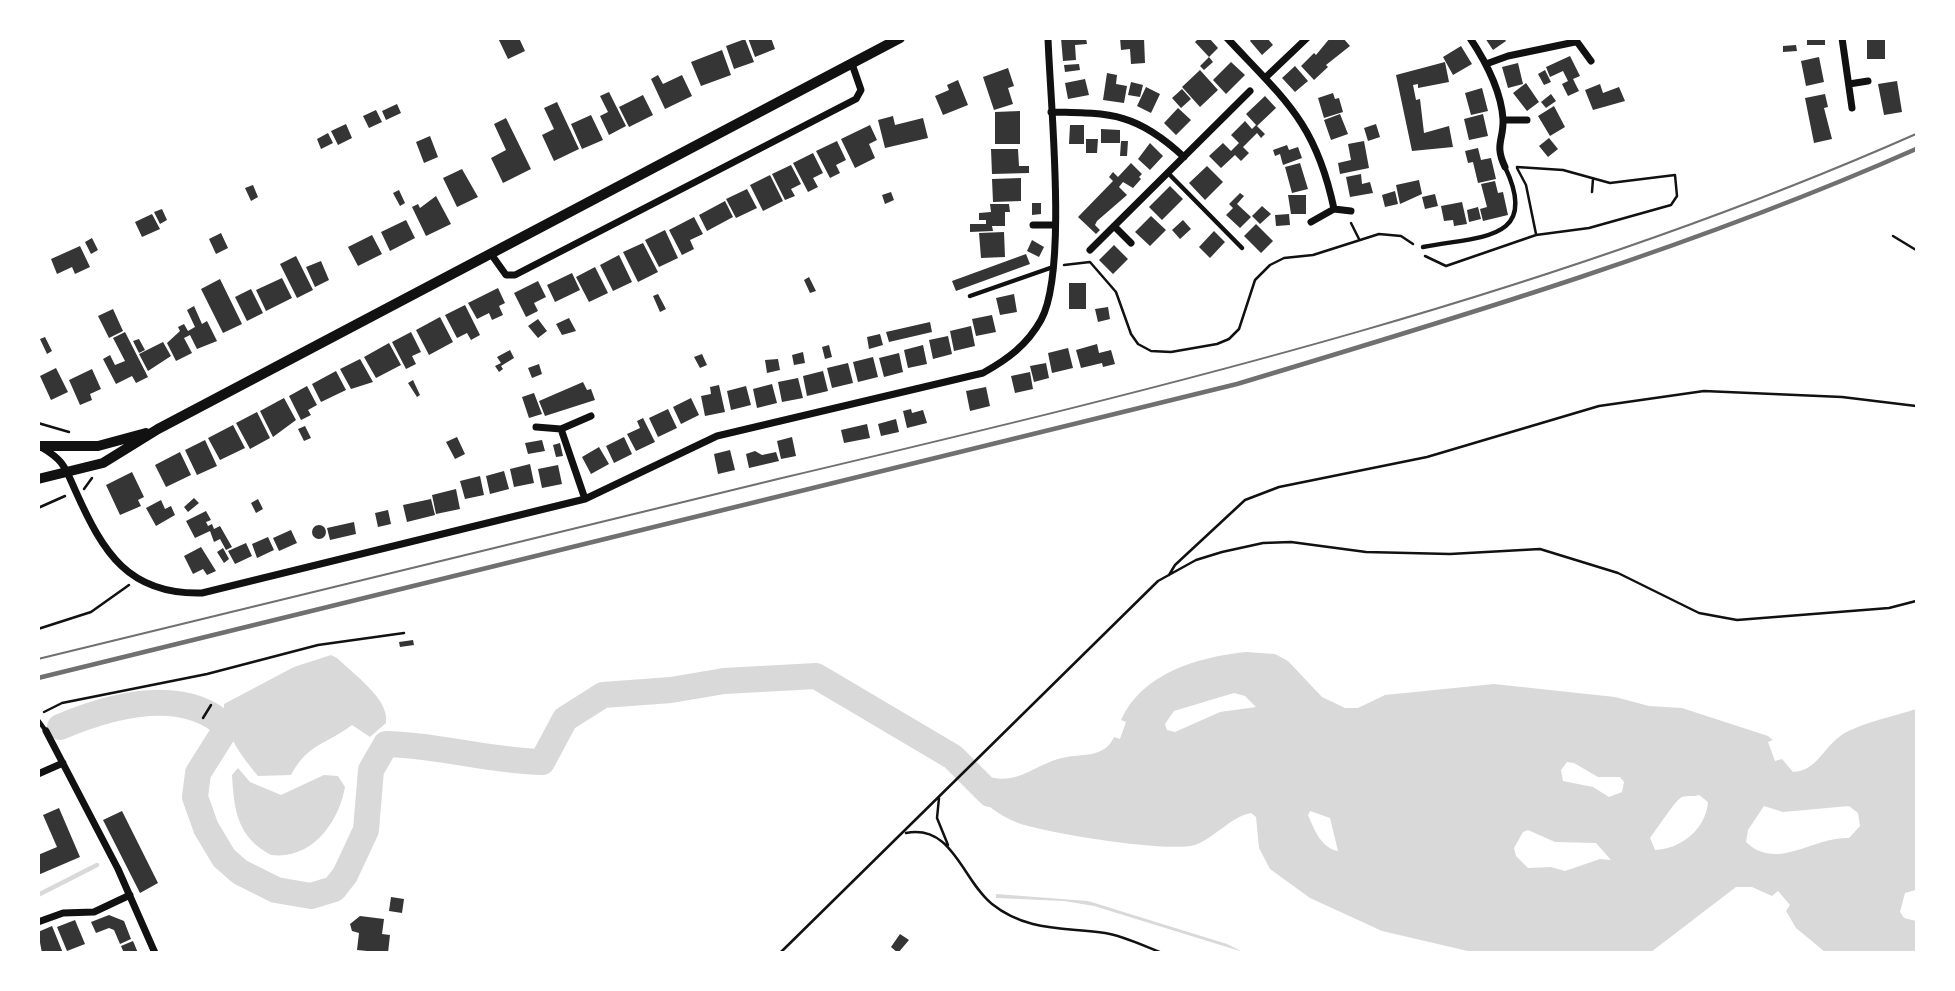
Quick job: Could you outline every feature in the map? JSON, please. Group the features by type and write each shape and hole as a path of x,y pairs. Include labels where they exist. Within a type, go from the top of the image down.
{"street":[{"path":"38,479 103,463 127,452 158,429 900,38"},
{"path":"39,446 57,456 67,471 103,546 119,566 136,578 178,592 211,592 585,499 717,436 983,373 1007,360 1028,340 1042,318 1050,295 1055,225 1048,38"},
{"path":"1227,38 1294,110 1318,149 1334,209"},
{"path":"1265,78 1307,38"},
{"path":"1470,38 1486,64 1503,120 1498,145 1505,167"},
{"path":"1842,38 1852,108"},
{"path":"1486,64 1575,40 1591,61"},
{"path":"491,254 506,275 516,275 856,99 861,90 852,64"},
{"path":"1849,84 1868,81"},
{"path":"1090,250 1250,91"},
{"path":"1051,112 1108,113 1143,124 1184,157"},
{"path":"1503,120 1527,120"},
{"path":"1311,222 1334,209 1351,211"},
{"path":"1032,225 1055,225"},
{"path":"1114,226 1131,243"},
{"path":"536,427 561,429 591,416"},
{"path":"39,446 112,444 158,429"},
{"path":"561,429 585,499"},
{"path":"46,731 130,895 155,953"},
{"path":"38,774 62,764"},
{"path":"38,922 63,913 93,912 130,895"}],"lane":[{"path":"1423,247 1498,232 1512,222 1518,210 1517,198 1505,167"},
{"path":"1168,173 1242,248"},
{"path":"970,296 1054,267"},
{"path":"38,718 46,731"}],"path":[{"path":"1054,267 1090,262 1116,292 1130,334 1138,344 1151,351 1171,352 1217,344 1229,339 1239,329 1255,280 1270,265 1284,258 1313,255 1379,234 1401,236 1431,262 1446,266 1536,235 1589,228 1671,205 1678,196 1675,175 1610,183 1563,170 1505,167"},
{"path":"1517,167 1526,185 1536,235"},
{"path":"1592,192 1593,179"},
{"path":"1351,211 1349,218 1359,239"},
{"path":"1893,236 1916,250"},
{"path":"1170,575 1175,565 1245,500 1279,487 1427,457 1598,406 1704,391 1842,397 1916,406"},
{"path":"38,423 78,435"},
{"path":"780,953 1116,620 1158,581 1196,560 1263,543 1291,542 1366,552 1450,554 1540,549 1618,573 1699,613 1737,620 1875,609 1916,601"},
{"path":"38,629 91,612 117,596 136,578"},
{"path":"38,718 62,703 207,674 318,645 404,633"},
{"path":"202,718 211,705"},
{"path":"940,795 937,818 951,851"},
{"path":"903,834 930,832 941,839 992,904 1022,921 1068,932 1106,933 1162,953"}],"shaded area":[{"path":"1228,654 1275,654 1288,661 1322,697 1345,708 1358,708 1385,695 1494,684 1615,697 1649,706 1682,708 1768,736 1773,740 1768,742 1775,761 1782,759 1793,772 1808,768 1846,732 1916,709 1916,890 1905,893 1900,912 1904,918 1916,921 1916,952 1825,952 1796,928 1786,911 1790,905 1778,891 1772,896 1752,887 1736,887 1651,952 1472,952 1382,931 1310,898 1270,869 1259,848 1256,817 1251,813 1236,819 1195,845 1181,847 1135,844 1018,823 995,811 962,781 977,764 990,777 1000,779 1018,776 1062,758 1098,752 1110,744 1114,737 1120,739 1126,722 1121,720 1130,704 1157,679 1191,663","holes":["1234,693 1245,696 1256,707 1220,712 1175,732 1167,730 1165,724 1174,711","1567,762 1574,763 1598,777 1620,777 1624,782 1622,792 1609,797 1593,787 1563,781 1561,770","1699,795 1708,802 1703,821 1683,841 1665,849 1655,850 1650,838 1682,797","1764,806 1783,812 1849,806 1858,813 1860,826 1849,838 1823,842 1796,851 1770,854 1746,842 1748,830","1310,811 1330,818 1338,851 1327,846 1308,815","1528,830 1555,842 1596,843 1611,860 1600,859 1565,871 1551,867 1528,868 1516,856 1514,848 1523,832"]},
{"path":"331,655 376,696 386,714 386,723 370,737 352,725 311,750 297,764 291,775 258,776 230,734 224,704 294,667"},
{"path":"238,768 250,782 281,795 324,775 338,776 345,787 342,800 330,825 311,845 286,855 271,855 251,840 236,811 232,775"},
{"path":"996,894 1088,901 1227,944 1243,952 1094,906 1064,901 996,898"}],"building":[{"path":"498,38 519,38 525,51 508,59"},
{"path":"748,38 771,38 775,49 755,57"},
{"path":"1061,38 1086,38 1087,44 1075,45 1076,60 1063,61"},
{"path":"1120,38 1144,38 1145,63 1131,64 1130,49 1121,50"},
{"path":"1199,38 1209,38 1218,48 1209,57 1195,42"},
{"path":"1252,38 1267,38 1273,45 1262,55 1250,41"},
{"path":"1330,38 1343,38 1350,46 1326,65 1328,67 1314,80 1301,66 1314,53 1316,55"},
{"path":"1485,38 1504,38 1506,41 1493,50"},
{"path":"1807,38 1825,38 1825,45 1807,45"},
{"path":"1867,38 1885,38 1885,59 1867,59"},
{"path":"745,39 754,62 734,69 726,46"},
{"path":"1796,45 1797,51 1783,52 1783,46"},
{"path":"1461,46 1472,64 1453,75 1443,57"},
{"path":"722,50 731,75 701,86 691,62"},
{"path":"1570,56 1580,76 1573,79 1579,91 1568,96 1562,84 1568,81 1563,71 1550,77 1546,67"},
{"path":"1209,57 1213,62 1204,70 1200,66"},
{"path":"1819,57 1824,82 1806,86 1801,61"},
{"path":"1231,62 1245,75 1226,94 1213,80"},
{"path":"1445,62 1449,82 1418,88 1418,84 1413,85 1416,100 1420,99 1424,133 1449,126 1453,147 1412,151 1396,75"},
{"path":"1518,63 1523,84 1508,88 1502,67"},
{"path":"1079,64 1080,70 1065,72 1064,65"},
{"path":"1295,66 1308,81 1295,92 1282,78"},
{"path":"1008,68 1014,86 1008,88 1013,104 994,110 983,77"},
{"path":"1200,70 1218,90 1200,107 1182,87"},
{"path":"1545,70 1551,82 1544,85 1538,74"},
{"path":"1107,73 1117,75 1116,84 1127,86 1124,103 1103,100"},
{"path":"658,75 663,84 682,75 692,96 665,109 651,79"},
{"path":"1085,79 1089,95 1068,99 1065,83"},
{"path":"958,80 968,105 943,115 935,96 949,90 947,85"},
{"path":"1897,81 1902,112 1884,115 1878,84"},
{"path":"1131,82 1143,85 1140,97 1128,95"},
{"path":"1526,83 1539,102 1527,111 1513,93"},
{"path":"1600,84 1603,93 1619,87 1625,101 1593,110 1585,90"},
{"path":"1146,87 1160,94 1151,113 1137,106"},
{"path":"1482,88 1488,111 1471,115 1465,93"},
{"path":"1182,89 1191,99 1181,108 1172,98"},
{"path":"609,92 626,126 609,135 600,116 608,112 600,96"},
{"path":"1333,93 1335,99 1339,98 1343,112 1324,118 1318,98"},
{"path":"1551,94 1556,101 1546,108 1541,102"},
{"path":"1825,94 1828,107 1824,108 1832,139 1814,143 1805,98"},
{"path":"643,95 653,115 629,127 619,107"},
{"path":"1265,96 1276,108 1257,126 1246,114"},
{"path":"557,102 579,149 554,161 542,135 554,129 544,108"},
{"path":"397,104 401,113 386,120 382,111"},
{"path":"1554,106 1565,127 1550,136 1538,116"},
{"path":"1178,108 1191,120 1176,135 1164,123"},
{"path":"376,110 382,122 369,128 363,116"},
{"path":"1020,111 1020,144 995,144 995,112"},
{"path":"1340,114 1348,134 1331,140 1324,120"},
{"path":"1483,114 1488,136 1469,140 1464,119"},
{"path":"591,115 603,140 582,149 571,124"},
{"path":"893,116 895,125 923,118 928,138 885,148 878,120"},
{"path":"506,118 531,169 503,183 491,158 506,150 494,124"},
{"path":"1245,121 1252,129 1256,125 1265,134 1261,138 1257,133 1243,147 1249,153 1241,161 1235,155 1221,168 1209,156 1223,143 1231,151 1239,143 1231,135"},
{"path":"346,124 352,138 338,145 331,131"},
{"path":"1376,124 1380,137 1368,141 1364,128"},
{"path":"870,125 877,140 869,144 875,158 855,168 841,139"},
{"path":"1070,125 1084,125 1084,144 1069,144"},
{"path":"1101,129 1120,130 1120,143 1101,143"},
{"path":"328,133 333,143 321,149 317,139"},
{"path":"430,136 438,157 424,163 416,142"},
{"path":"1549,138 1558,149 1548,157 1539,146"},
{"path":"1086,139 1098,139 1097,153 1086,153"},
{"path":"837,141 846,160 836,165 840,173 830,178 816,151"},
{"path":"1121,141 1128,141 1127,156 1120,156"},
{"path":"1364,141 1369,168 1340,174 1338,163 1351,160 1348,144"},
{"path":"1150,143 1163,156 1150,170 1138,159"},
{"path":"1287,145 1289,150 1298,147 1302,158 1283,165 1280,154 1275,156 1273,150"},
{"path":"1478,148 1481,160 1491,158 1496,179 1478,183 1473,162 1468,163 1465,151"},
{"path":"991,149 1018,149 1019,166 1029,166 1029,173 992,174"},
{"path":"813,153 823,173 813,178 818,187 808,192 793,163"},
{"path":"1131,163 1142,174 1139,177 1141,179 1133,188 1123,182 1119,187 1127,195 1097,221 1095,225 1100,230 1096,234 1078,217 1113,181 1109,177 1113,172 1118,177"},
{"path":"1300,163 1308,189 1292,193 1285,167"},
{"path":"791,165 801,184 791,189 795,196 785,200 772,174"},
{"path":"1207,166 1223,182 1205,200 1189,183"},
{"path":"462,169 478,197 457,207 443,178"},
{"path":"1361,174 1362,184 1370,182 1373,193 1350,197 1346,177"},
{"path":"770,175 783,201 763,211 750,185"},
{"path":"1021,178 1021,201 993,202 992,179"},
{"path":"1419,180 1422,194 1400,204 1396,185"},
{"path":"1495,181 1498,193 1503,192 1508,215 1483,221 1480,209 1487,207 1481,184"},
{"path":"253,185 258,197 251,201 245,188"},
{"path":"1170,186 1183,199 1162,220 1149,207"},
{"path":"747,189 757,208 736,218 726,199"},
{"path":"399,190 405,203 400,206 393,193"},
{"path":"1395,191 1398,204 1385,207 1382,195"},
{"path":"891,192 894,200 885,204 882,195"},
{"path":"1240,193 1244,196 1237,204 1251,217 1240,228 1226,215 1233,208 1229,204"},
{"path":"1435,194 1438,206 1425,209 1422,197"},
{"path":"1288,195 1306,195 1306,214 1291,214"},
{"path":"436,196 451,224 426,236 412,207 418,204 420,208"},
{"path":"725,201 733,217 707,231 699,215"},
{"path":"1462,202 1467,224 1454,226 1453,220 1444,221 1441,206"},
{"path":"1032,203 1041,203 1041,214 1032,215"},
{"path":"990,204 1009,204 1010,212 1005,212 1005,226 992,226 993,231 970,232 970,224 986,224 986,220 979,220 979,213 991,212"},
{"path":"1262,206 1271,214 1260,224 1252,216"},
{"path":"1478,207 1481,219 1469,222 1467,210"},
{"path":"162,209 167,220 160,224 154,212"},
{"path":"152,214 160,229 142,237 135,222"},
{"path":"1289,214 1290,225 1276,226 1275,215"},
{"path":"1151,216 1166,230 1150,246 1135,232"},
{"path":"694,217 703,234 690,240 694,249 682,255 669,230"},
{"path":"406,220 415,238 390,251 381,232"},
{"path":"1183,220 1191,229 1180,239 1172,230"},
{"path":"1256,224 1273,241 1261,253 1244,236"},
{"path":"665,230 678,258 659,267 645,240"},
{"path":"1214,231 1225,242 1210,258 1199,247"},
{"path":"1004,232 1005,257 981,258 979,233"},
{"path":"221,233 228,248 216,254 209,239"},
{"path":"372,235 382,254 358,266 348,247"},
{"path":"92,238 98,250 91,254 85,242"},
{"path":"1032,240 1044,247 1039,257 1027,251"},
{"path":"643,243 658,272 638,282 623,252"},
{"path":"1114,245 1128,259 1113,274 1099,260"},
{"path":"80,246 90,267 75,274 72,267 57,274 51,259"},
{"path":"1026,254 1030,264 956,291 952,281"},
{"path":"619,255 632,282 613,291 600,265"},
{"path":"296,256 313,290 297,298 280,264"},
{"path":"321,261 329,280 315,287 306,267"},
{"path":"595,267 608,293 589,302 576,277"},
{"path":"572,273 580,290 555,302 547,285"},
{"path":"809,277 816,291 810,293 804,280"},
{"path":"282,278 292,298 266,311 256,290"},
{"path":"220,279 242,324 223,333 201,289"},
{"path":"538,281 546,297 534,303 538,311 526,317 514,293"},
{"path":"1069,283 1086,283 1086,309 1069,309"},
{"path":"498,288 505,303 499,306 503,315 492,320 489,313 477,319 468,303"},
{"path":"251,289 263,313 247,321 235,297"},
{"path":"658,294 666,309 660,312 653,296"},
{"path":"1014,294 1017,312 1000,315 996,298"},
{"path":"465,305 480,335 471,340 467,333 457,338 445,315"},
{"path":"194,306 202,324 207,321 217,341 197,349 190,335 184,338 192,353 176,361 167,343 180,331 178,327 184,324 188,331 195,327 187,310"},
{"path":"1108,307 1110,319 1098,322 1095,309"},
{"path":"113,309 123,331 109,338 98,316"},
{"path":"992,315 996,332 976,336 972,319"},
{"path":"440,317 453,342 429,355 416,330"},
{"path":"569,318 576,331 562,335 556,324"},
{"path":"538,319 547,331 538,338 528,326"},
{"path":"930,322 932,332 889,342 886,332"},
{"path":"971,326 975,346 954,351 950,331"},
{"path":"125,332 148,377 136,383 132,376 116,384 103,359 110,355 115,365 125,361 113,338"},
{"path":"411,332 421,352 412,356 416,364 406,369 392,342"},
{"path":"880,334 883,345 869,349 867,337"},
{"path":"948,336 952,354 933,359 929,340"},
{"path":"45,337 52,351 47,354 40,339"},
{"path":"139,339 145,350 139,353 133,341"},
{"path":"163,342 171,356 148,371 139,354"},
{"path":"389,343 401,365 376,378 364,357"},
{"path":"1097,344 1099,353 1111,350 1115,364 1103,367 1102,363 1081,368 1076,350"},
{"path":"829,345 832,357 825,359 822,347"},
{"path":"923,345 927,364 908,368 904,350"},
{"path":"1068,348 1073,368 1052,373 1048,353"},
{"path":"510,350 514,358 501,366 503,369 499,372 495,366 501,363 497,357"},
{"path":"803,352 805,363 794,365 792,355"},
{"path":"899,353 903,372 884,377 879,358"},
{"path":"702,354 707,365 700,368 694,357"},
{"path":"873,357 878,377 858,382 853,362"},
{"path":"360,359 373,382 351,389 340,369"},
{"path":"778,359 780,370 767,373 765,360"},
{"path":"848,363 853,383 832,388 827,368"},
{"path":"1046,363 1049,378 1034,382 1030,366"},
{"path":"539,364 542,374 532,378 528,368"},
{"path":"56,368 68,392 51,400 40,376"},
{"path":"92,369 101,389 90,394 92,400 80,405 69,380"},
{"path":"336,371 346,390 321,402 312,384"},
{"path":"823,371 828,391 807,396 803,376"},
{"path":"1030,372 1033,389 1015,393 1011,376"},
{"path":"798,378 803,398 782,402 778,382"},
{"path":"413,380 420,395 417,397 408,383"},
{"path":"583,382 587,390 591,389 595,400 545,416 539,401"},
{"path":"772,384 777,403 757,408 753,389"},
{"path":"719,385 725,412 705,416 701,396 711,394 710,387"},
{"path":"307,386 317,405 308,410 311,415 301,420 289,396"},
{"path":"746,386 751,405 731,410 727,391"},
{"path":"986,387 990,406 970,411 966,391"},
{"path":"534,393 542,414 529,418 522,397"},
{"path":"284,398 296,420 273,437 260,411"},
{"path":"691,398 699,415 681,424 673,407"},
{"path":"668,409 677,428 658,437 649,418"},
{"path":"911,409 912,413 923,410 927,423 907,428 903,411"},
{"path":"257,412 270,438 250,449 236,423"},
{"path":"643,418 655,442 636,451 627,434 640,428 637,421"},
{"path":"896,419 899,432 881,436 878,424"},
{"path":"867,424 870,438 844,443 841,430"},
{"path":"233,425 245,448 220,460 208,438"},
{"path":"305,426 311,438 304,441 298,429"},
{"path":"457,437 465,454 455,459 446,442"},
{"path":"624,437 632,454 614,463 606,446"},
{"path":"792,437 796,456 781,459 777,441"},
{"path":"205,440 217,466 197,475 185,450"},
{"path":"542,440 545,451 528,454 525,443"},
{"path":"560,443 563,456 556,457 553,445"},
{"path":"599,447 609,464 591,474 582,457"},
{"path":"730,450 735,470 718,474 714,454"},
{"path":"755,451 762,455 776,452 779,461 749,468 746,454"},
{"path":"180,452 191,475 166,487 155,465"},
{"path":"530,464 534,483 514,487 510,469"},
{"path":"558,465 562,484 542,488 538,469"},
{"path":"504,471 509,489 490,494 486,476"},
{"path":"132,472 144,497 138,500 141,506 120,515 106,485"},
{"path":"480,476 484,495 465,499 460,481"},
{"path":"456,489 460,509 436,514 432,495"},
{"path":"194,498 199,503 188,512 184,507"},
{"path":"258,499 263,509 256,513 251,503"},
{"path":"431,499 435,515 407,522 403,505"},
{"path":"161,500 165,509 171,506 175,515 156,526 146,508"},
{"path":"388,510 391,524 378,527 375,513"},
{"path":"206,511 211,520 206,522 208,526 212,524 214,529 220,526 232,547 226,550 220,539 214,542 210,531 195,538 186,521"},
{"path":"354,522 356,534 330,540 327,528"},
{"path":"319,525 324,527 324,537 319,539 314,537 312,532 314,527"},
{"path":"291,530 297,543 279,551 273,538"},
{"path":"268,537 274,550 257,558 252,544"},
{"path":"246,543 252,556 235,564 228,551"},
{"path":"201,547 216,571 207,575 203,569 193,574 184,556"},
{"path":"223,548 229,559 224,563 217,552"},
{"path":"413,640 414,645 400,647 399,642"},
{"path":"59,808 80,857 38,875 38,855 57,847 43,815"},
{"path":"122,811 158,883 140,893 103,820"},
{"path":"391,897 404,899 402,913 389,911"},
{"path":"109,915 124,921 131,939 120,944 114,930 109,928 96,933 91,922"},
{"path":"360,916 384,919 382,934 390,935 388,953 357,950 359,933 352,931 350,924"},
{"path":"75,920 85,944 67,951 57,927"},
{"path":"52,926 63,953 42,953 38,932"},
{"path":"900,934 909,940 898,953 891,947"},
{"path":"133,941 138,953 124,953 121,946"}],"waterway":[{"path":"60,727 101,712 145,703 189,706 209,714 227,727 198,773 195,797 206,828 224,858 240,872 276,890 311,896 334,889 345,875 366,830 371,770 386,744 542,762 565,719 603,695 671,690 724,681 816,676 953,757 990,794"},
{"path":"38,895 97,865"}],"tram line":[{"path":"38,659 1071,408 1358,332 1500,289 1640,242 1779,191 1916,134"}],"railway":[{"path":"38,678 1237,384 1495,305 1666,248 1750,217 1916,149"}]}
